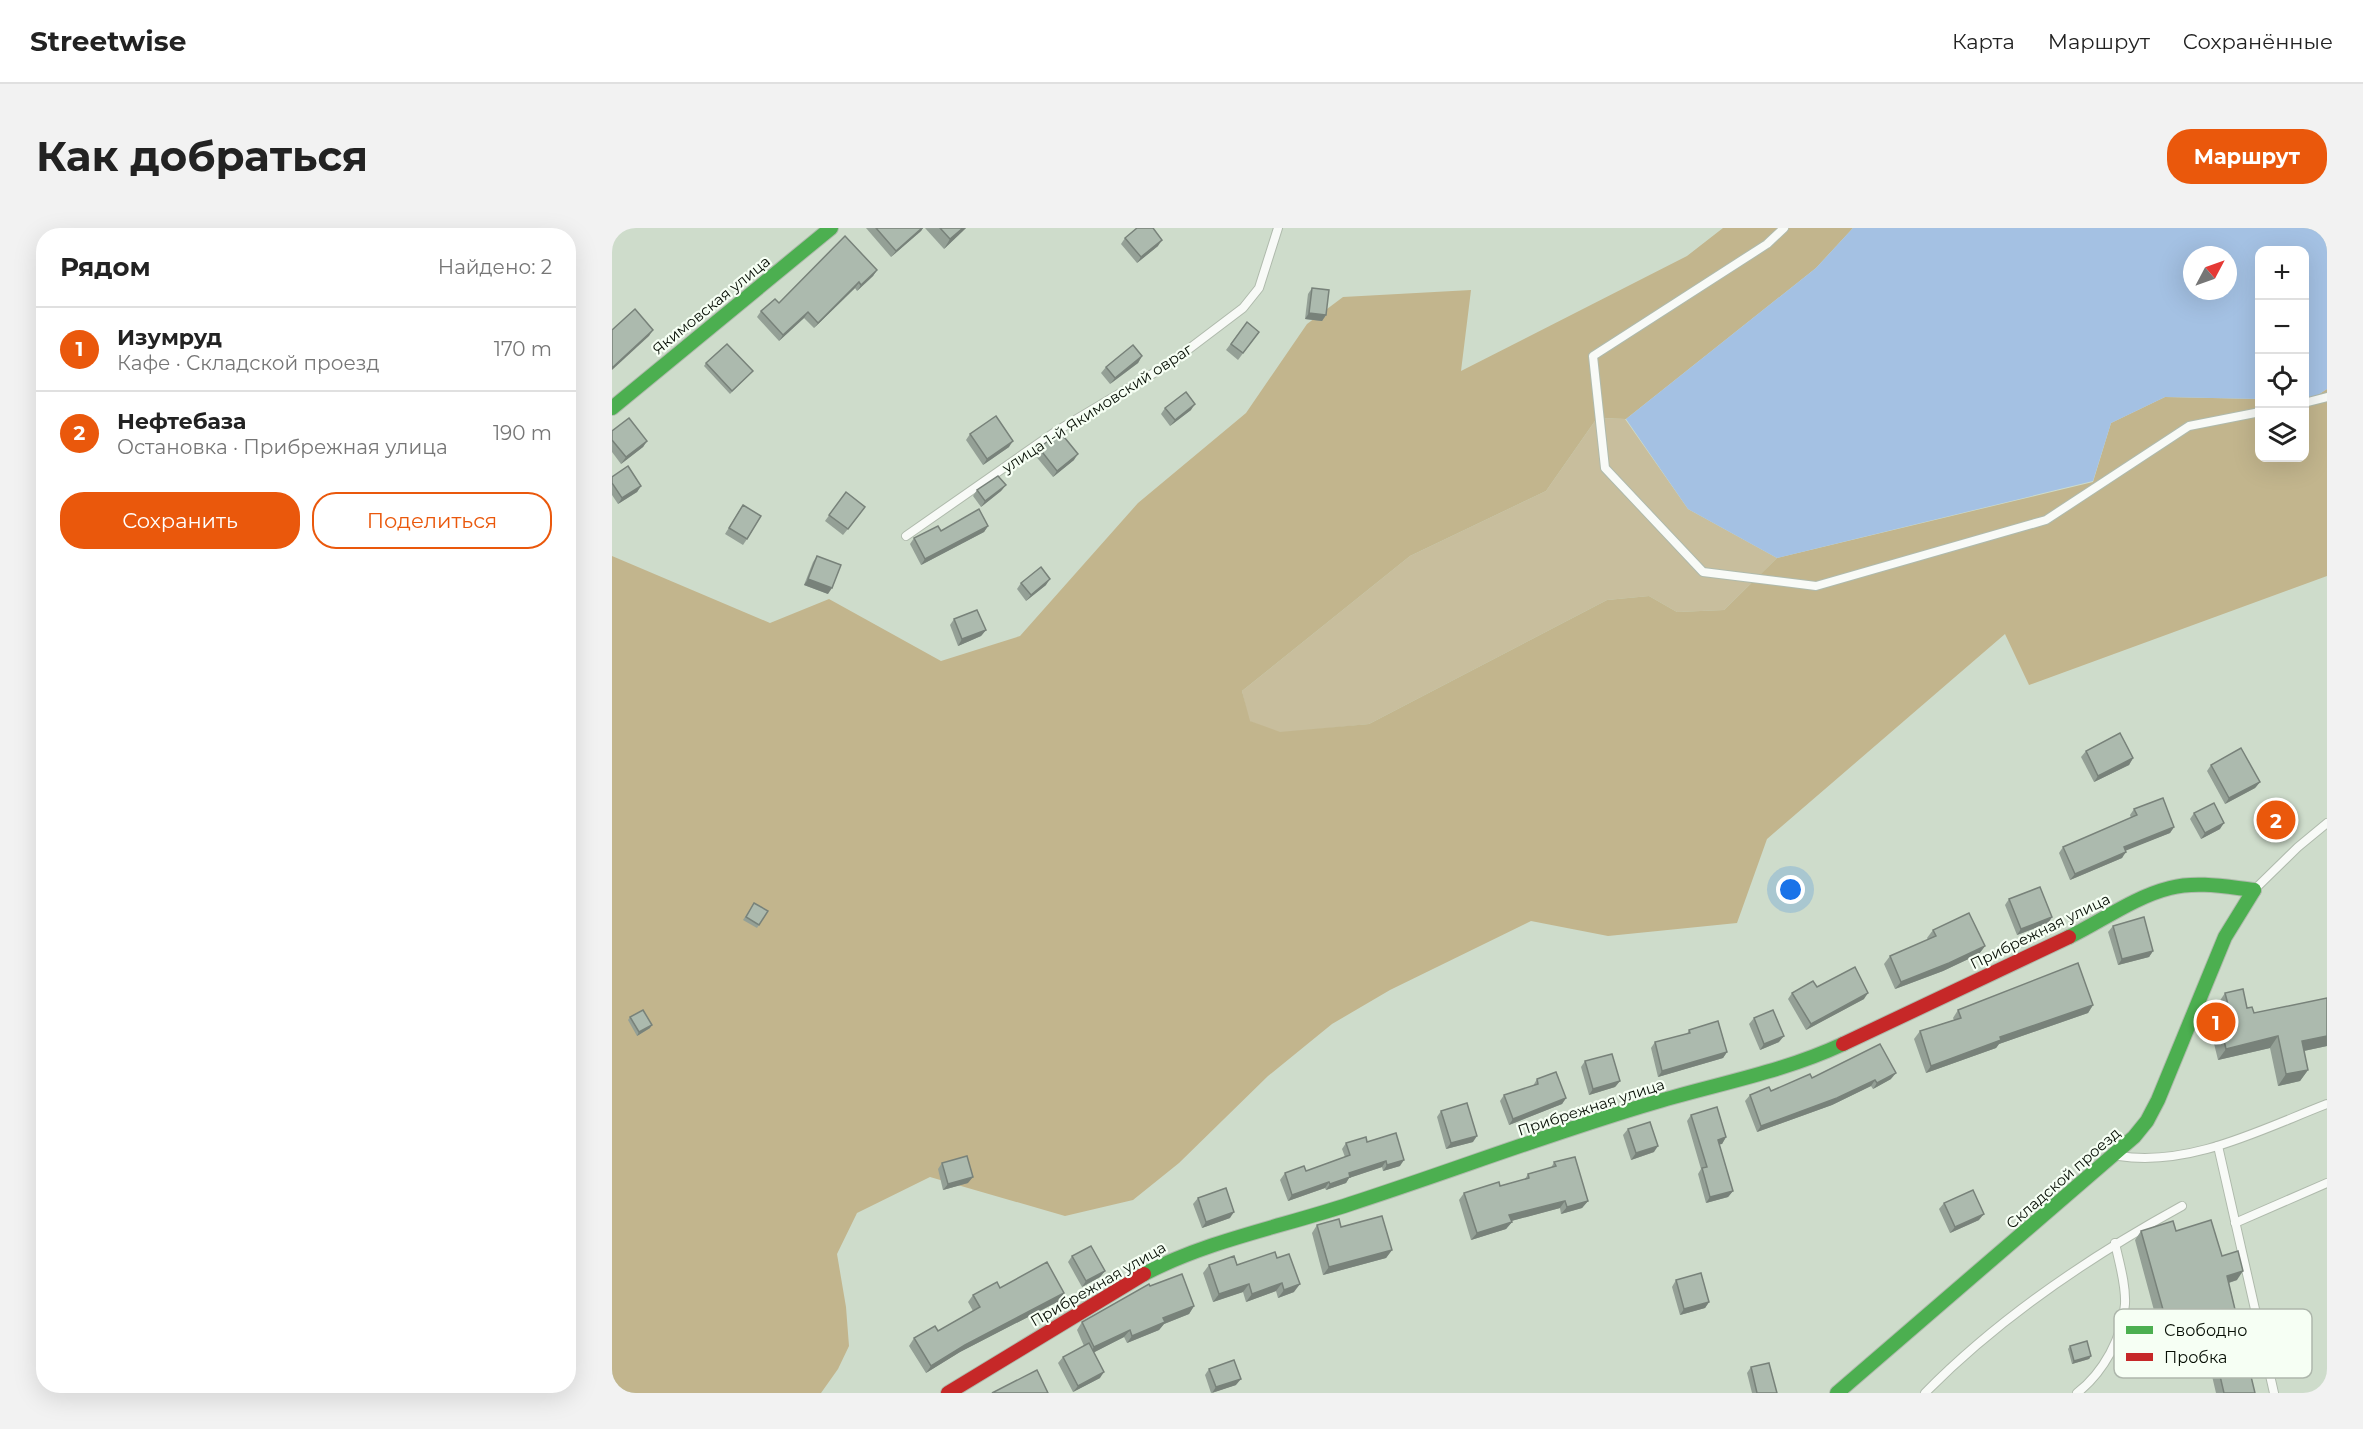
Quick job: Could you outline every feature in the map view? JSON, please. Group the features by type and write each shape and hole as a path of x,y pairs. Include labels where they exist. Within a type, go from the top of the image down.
{"street":[{"name":"Якимовская улица","path":"612,408 831,228"},
{"name":"Прибрежная улица","path":"948,1393 1131,1281 1173,1259 1348,1205 1656,1102 1781,1070 1811,1059 2075,934 2151,894 2172,887 2205,885 2254,890"},
{"name":"Складской проезд","path":"1837,1393 2115,1155 2147,1121 2158,1100 2225,936 2254,890"}],"lane":[{"name":"улица 1-й Якимовский овраг","path":"906,536 1055,432 1169,364 1243,308 1259,288 1278,228"},
{"path":"1784,228 1767,244 1593,356 1605,468 1703,572 1816,586 1828,583 2046,520 2189,426 2255,413"},
{"path":"2309,402 2327,397"},
{"name":"Складской проезд","path":"2254,890 2298,847 2327,823"},
{"path":"2115,1155 2144,1160 2218,1146 2327,1104"},
{"path":"2218,1146 2255,1309"},
{"path":"2235,1223 2327,1183"},
{"path":"1925,1393 1959,1359 2038,1296 2115,1243 2182,1206"},
{"path":"2115,1243 2125,1301 2124,1309"},
{"path":"2077,1393 2097,1372 2114,1345"},
{"path":"2271,1378 2274,1393"}],"shaded area":[{"path":"1723,228 1853,228 1816,268 1626,419 1597,418 1546,491 1410,556 1242,691 1250,721 1280,732 1369,724 1607,600 1649,596 1677,612 1724,610 1777,558 2093,482 2111,423 2165,397 2255,399 2255,462 2309,462 2309,400 2327,389 2327,576 2029,685 2005,634 1767,839 1737,923 1608,936 1531,921 1390,990 1332,1024 1268,1076 1179,1163 1133,1200 1065,1216 930,1177 857,1213 837,1254 846,1307 849,1346 838,1369 821,1393 612,1393 612,556 770,623 829,599 941,661 1020,636 1138,503 1246,413 1307,324 1343,297 1471,290 1461,371 1687,256"},
{"path":"1597,418 1625,419 1688,509 1777,558 1724,610 1677,612 1649,596 1607,600 1369,724 1280,733 1249,721 1242,691 1410,556 1546,491"}],"water":[{"path":"1853,228 2327,228 2327,389 2309,400 2309,246 2255,246 2255,399 2165,397 2111,423 2093,481 1777,558 1688,509 1626,419 1816,268"}],"building":[{"path":"876,228 922,228 896,251"},
{"path":"940,228 963,228 950,239"},
{"path":"1137,228 1153,228 1162,240 1141,257 1125,238"},
{"path":"845,236 877,270 861,285 859,282 818,323 808,312 783,335 761,311 775,299 779,303"},
{"path":"1312,288 1329,290 1326,315 1309,313"},
{"path":"635,309 653,330 612,368 612,330"},
{"path":"1247,322 1259,332 1243,353 1231,344"},
{"path":"727,344 753,371 732,391 706,363"},
{"path":"1133,345 1142,356 1115,378 1106,367"},
{"path":"1186,392 1195,404 1175,420 1165,408"},
{"path":"996,416 1013,441 987,459 970,434"},
{"path":"629,418 647,441 626,457 612,440 612,431"},
{"path":"1060,432 1078,454 1057,471 1039,448"},
{"path":"628,466 641,486 622,498 612,483 612,477"},
{"path":"998,476 1006,485 985,501 977,490"},
{"path":"846,492 865,507 848,529 829,515"},
{"path":"743,505 761,516 747,539 729,528"},
{"path":"979,509 988,526 925,559 914,538 938,526 941,531"},
{"path":"817,556 841,565 832,588 808,579"},
{"path":"1041,567 1050,579 1031,595 1021,583"},
{"path":"977,610 986,630 962,639 954,619"},
{"path":"2120,733 2133,758 2098,776 2086,751"},
{"path":"2241,748 2260,782 2229,798 2211,765"},
{"path":"2163,798 2174,827 2124,847 2126,852 2075,874 2063,847 2137,815 2134,809"},
{"path":"2214,803 2224,823 2205,833 2194,813"},
{"path":"2040,887 2052,917 2021,929 2009,899"},
{"path":"754,903 768,911 759,925 746,917"},
{"path":"1969,913 1985,946 1901,982 1890,956 1936,936 1933,930"},
{"path":"2144,917 2153,951 2122,959 2113,926"},
{"path":"2078,963 2093,1005 2000,1037 2001,1040 1931,1066 1920,1031 1961,1018 1958,1010"},
{"path":"1855,967 1868,993 1811,1024 1792,993 1813,981 1817,987"},
{"path":"2243,989 2247,1008 2252,1007 2254,1013 2327,998 2327,1036 2302,1041 2308,1070 2286,1074 2278,1036 2226,1049 2218,1015 2230,1012 2225,993"},
{"path":"643,1010 652,1025 639,1032 630,1017"},
{"path":"1773,1010 1784,1036 1764,1044 1754,1018"},
{"path":"1718,1021 1727,1052 1662,1071 1655,1042 1690,1033 1689,1030"},
{"path":"1880,1044 1896,1073 1877,1083 1875,1080 1837,1098 1761,1126 1750,1095 1769,1087 1771,1091 1810,1074 1812,1078"},
{"path":"1612,1054 1620,1081 1593,1089 1585,1061"},
{"path":"1556,1072 1566,1098 1513,1119 1504,1095 1538,1084 1537,1079"},
{"path":"1467,1103 1477,1136 1451,1143 1441,1111"},
{"path":"1717,1107 1726,1137 1718,1140 1733,1191 1710,1197 1702,1168 1707,1167 1691,1115"},
{"path":"1650,1122 1658,1146 1636,1153 1628,1129"},
{"path":"1396,1133 1404,1160 1387,1165 1386,1161 1349,1173 1350,1177 1292,1195 1285,1173 1304,1166 1306,1171 1350,1155 1346,1143 1366,1137 1367,1142"},
{"path":"967,1156 973,1177 948,1184 942,1163"},
{"path":"1575,1157 1588,1201 1567,1207 1565,1201 1509,1215 1512,1222 1477,1233 1464,1193 1499,1182 1500,1186 1529,1178 1528,1174 1556,1166 1554,1162"},
{"path":"1226,1188 1234,1212 1206,1222 1198,1198"},
{"path":"1973,1190 1984,1214 1955,1227 1944,1203"},
{"path":"1382,1216 1392,1250 1329,1267 1317,1225 1339,1219 1341,1227"},
{"path":"2211,1220 2222,1256 2238,1251 2243,1271 2227,1276 2235,1309 2163,1309 2141,1231 2173,1221 2176,1231"},
{"path":"1091,1246 1105,1271 1086,1281 1072,1256"},
{"path":"1275,1252 1277,1258 1289,1254 1300,1284 1284,1290 1282,1283 1252,1294 1249,1284 1219,1294 1209,1265 1234,1256 1237,1265"},
{"path":"1047,1262 1064,1293 965,1345 931,1366 914,1338 935,1326 938,1331 980,1307 973,1295 997,1282 1000,1288"},
{"path":"1701,1273 1709,1302 1684,1309 1676,1280"},
{"path":"1182,1274 1194,1306 1163,1318 1165,1322 1132,1336 1130,1330 1094,1347 1082,1322 1149,1284 1150,1286"},
{"path":"2087,1341 2091,1356 2074,1361 2070,1346"},
{"path":"1089,1343 1104,1372 1078,1386 1063,1357"},
{"path":"1234,1360 1241,1379 1216,1387 1209,1369"},
{"path":"1769,1363 1777,1393 1757,1393 1751,1367"},
{"path":"1037,1370 1048,1393 992,1393"},
{"path":"2221,1378 2251,1378 2255,1393 2224,1393"}],"traffic: fast":[{"path":"612,408 831,228"},
{"path":"2069,937 2131,903 2170,888 2201,885 2254,890"},
{"path":"1837,1393 2134,1137 2147,1121 2158,1100 2225,937 2254,890"},
{"path":"1144,1274 1220,1243 1350,1204 1617,1114 1774,1070 1843,1044"}],"traffic: jam":[{"path":"1843,1044 2069,937"},
{"path":"948,1393 1144,1274"}],"place":[{"name":"Нефтебаза","path":"2276,820"},
{"name":"Изумруд","path":"2216,1022"}]}
